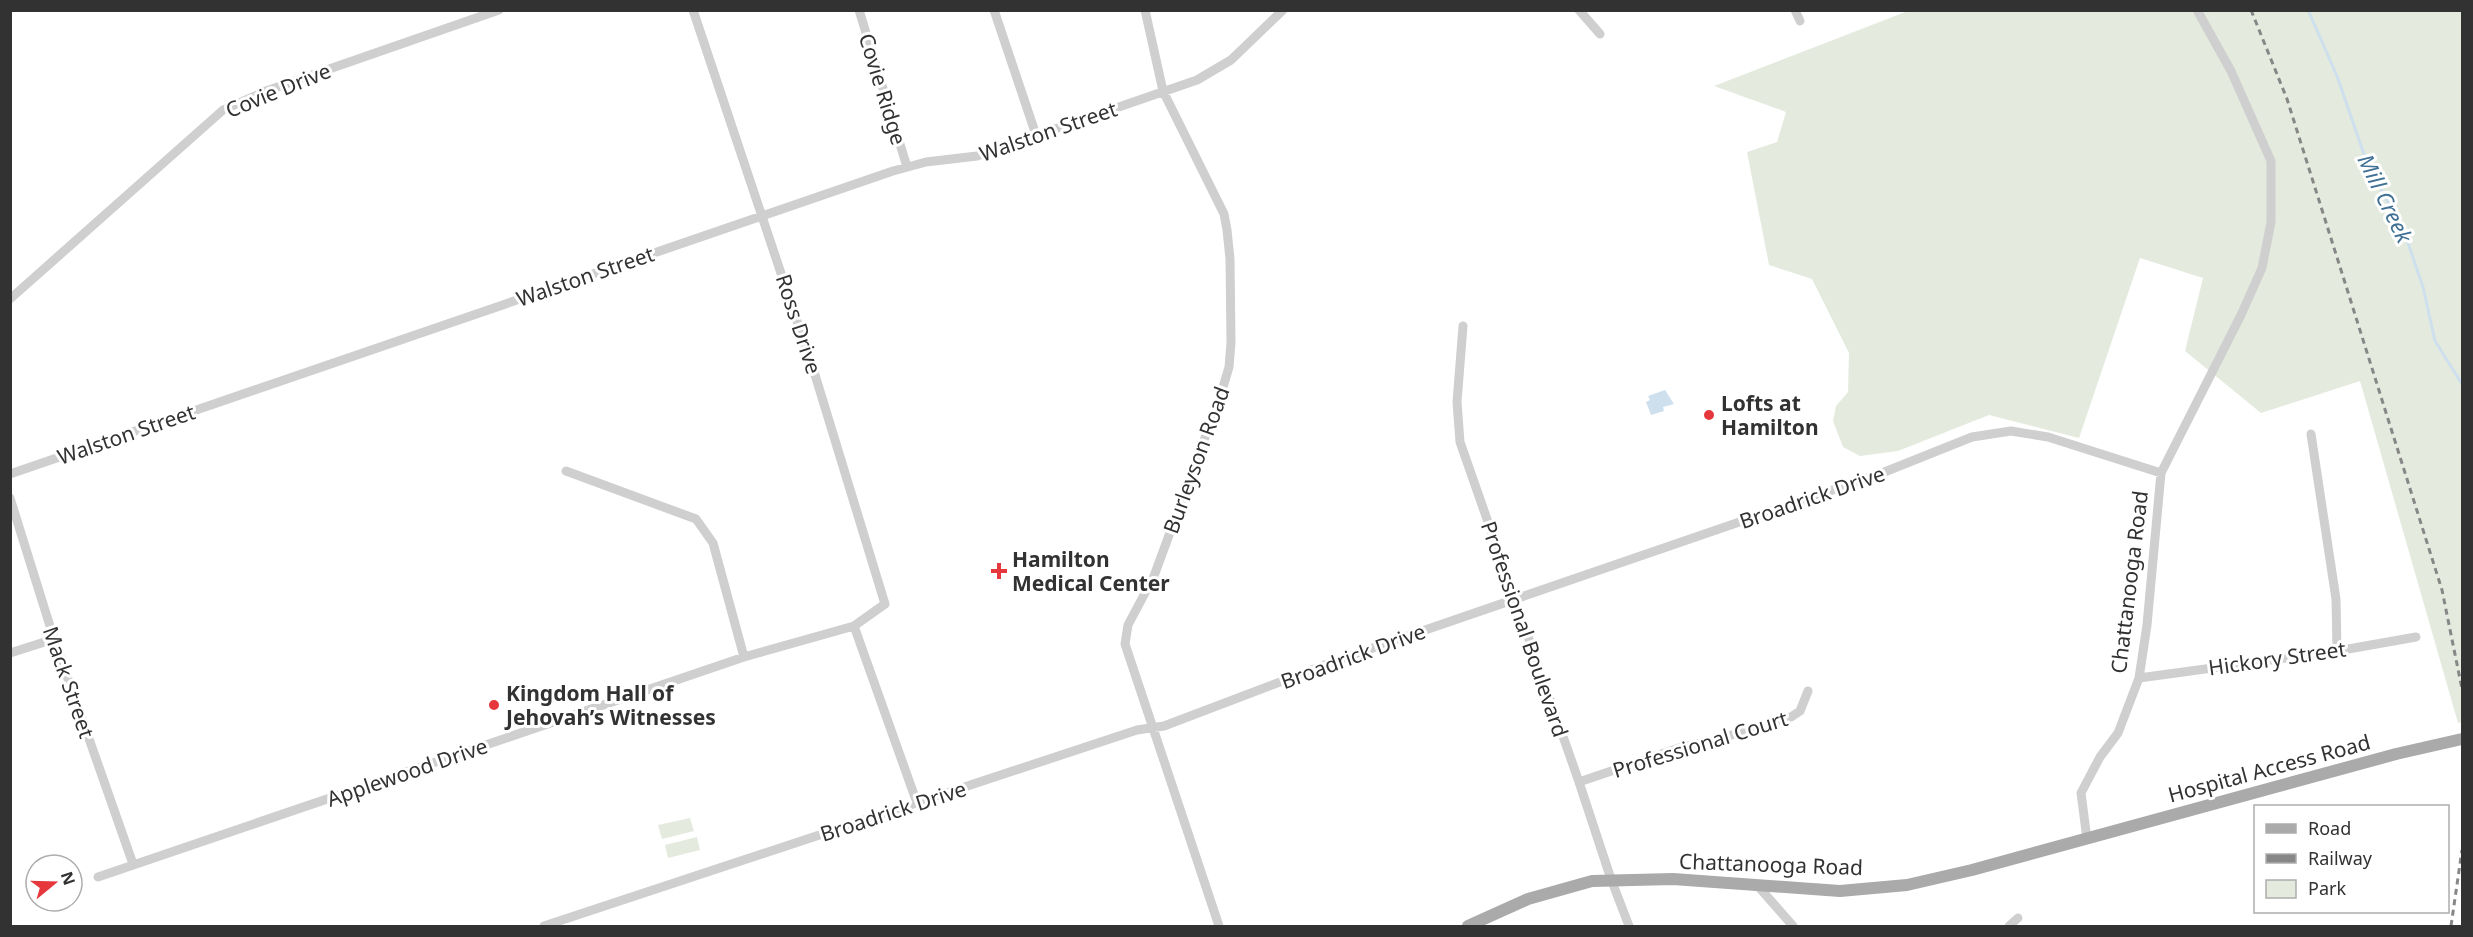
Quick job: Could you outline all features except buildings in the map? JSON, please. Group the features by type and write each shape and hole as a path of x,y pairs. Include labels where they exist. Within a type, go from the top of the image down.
{"main road":[{"name":"Hospital Access Road","path":"2087,839 2223,800 2396,754 2463,739"},
{"name":"Chattanooga Road","path":"1468,927 1528,899 1592,881 1673,879 1840,891 1907,885 2087,839"}],"street":[{"name":"Covie Drive","path":"10,299 223,110 266,91 499,10"},
{"name":"Ross Drive","path":"693,10 763,214 885,604 854,626"},
{"name":"Covie Ridge","path":"860,10 907,167"},
{"path":"994,10 1036,135"},
{"name":"Burleyson Road","path":"1145,10 1163,92 1224,214 1229,246 1231,343 1229,367 1210,424 1154,576 1125,633 1125,644 1220,927"},
{"name":"Walston Street","path":"10,474 763,214 907,167 926,162 977,156 1197,80 1231,60 1283,10"},
{"path":"1579,10 1600,34"},
{"path":"1795,10 1800,21"},
{"name":"Chattanooga Road","path":"2087,839 2081,793 2100,757 2118,733 2139,678 2147,626 2161,473 2241,315 2262,268 2271,222 2271,161 2231,70 2197,10"},
{"name":"Professional Boulevard","path":"1463,326 1457,402 1460,442 1629,927"},
{"name":"Broadrick Drive","path":"544,927 1137,730 1172,723 1338,660 1882,473 1972,437 2011,431 2048,437 2161,473"},
{"path":"2311,434 2336,599 2337,651"},
{"path":"566,471 696,519 713,543 744,657"},
{"name":"Mack Street","path":"10,498 54,639 133,864"},
{"path":"854,626 917,803"},
{"name":"Applewood Drive","path":"98,877 744,657 854,626"},
{"name":"Hickory Street","path":"2139,678 2337,651 2415,637"},
{"path":"10,653 54,639"},
{"name":"Professional Court","path":"1579,782 1679,748 1715,740 1791,717 1800,711 1808,691"},
{"path":"1757,885 1793,927"},
{"path":"2008,927 2018,918"}],"green space":[{"path":"1908,11 2462,11 2462,722 2458,723 2360,381 2261,413 2185,351 2203,278 2140,258 2079,438 1989,415 1898,451 1860,456 1843,447 1833,421 1836,406 1848,392 1849,353 1812,279 1769,265 1747,152 1777,142 1786,112 1714,86"},
{"path":"690,818 694,831 662,839 658,825"},
{"path":"697,837 700,850 668,858 665,845"}],"water":[{"path":"1665,390 1674,404 1663,407 1664,411 1651,415 1646,402 1650,400 1648,396"}],"waterway":[{"name":"Mill Creek","path":"2308,10 2337,76 2367,163 2405,234 2423,287 2435,341 2462,384"}],"railway":[{"path":"2251,10 2287,99 2442,590 2462,689"},
{"path":"2451,926 2462,850"}],"place":[{"name":"Lofts at Hamilton","path":"1709,415"},
{"name":"Hamilton Medical Center","path":"999,571"},
{"name":"Kingdom Hall of Jehovah’s Witnesses","path":"494,705"}]}
